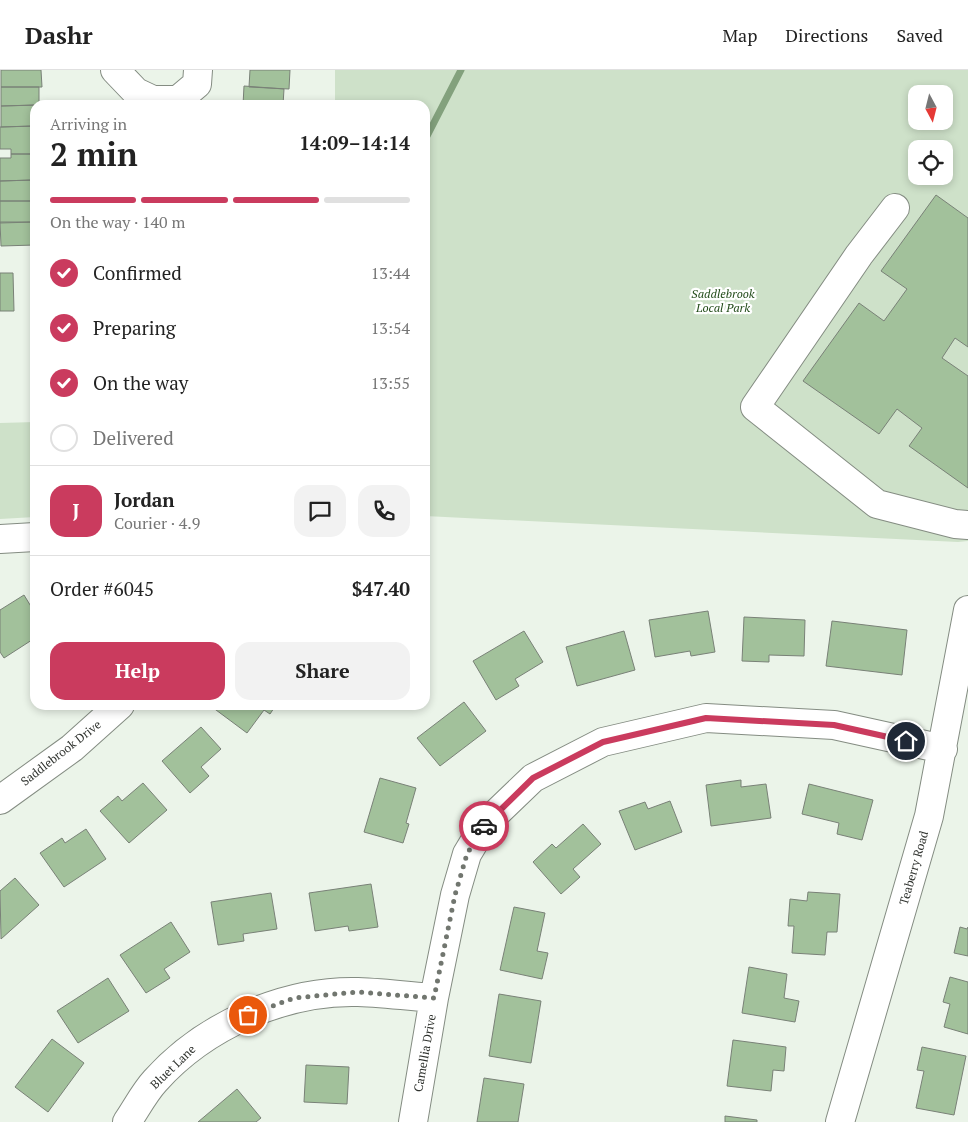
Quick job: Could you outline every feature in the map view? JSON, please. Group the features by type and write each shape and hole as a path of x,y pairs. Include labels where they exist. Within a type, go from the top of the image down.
{"street":[{"path":"115,70 136,92 153,100 178,100 197,84 198,70"},
{"path":"895,208 863,249 755,407 877,504 954,524 968,525"},
{"path":"0,539 30,537"},
{"name":"Teaberry Road","path":"840,1122 929,816 968,610"},
{"name":"Saddlebrook Drive","path":"0,800 72,748 114,710"},
{"name":"Camellia Drive","path":"413,1122 434,998 455,895 467,854 485,824 533,778 603,742 706,718 834,725 943,750"},
{"name":"Bluet Lane","path":"127,1122 154,1082 192,1046 233,1021 294,998 357,992 434,998"}],"green space":[{"name":"Saddlebrook Local Park","path":"335,70 968,70 968,541 430,516 430,100 335,100"},
{"path":"30,422 30,517 0,519 0,423"}],"building":[{"path":"1,70 41,70 42,87 1,87"},
{"path":"250,70 290,70 289,89 249,87"},
{"path":"244,86 284,89 283,100 243,100"},
{"path":"1,87 39,87 39,100 30,100 30,105 1,106"},
{"path":"30,105 30,126 1,127 1,106"},
{"path":"30,126 30,154 11,154 11,149 0,149 0,127"},
{"path":"11,154 30,154 30,180 0,181 0,158 11,158"},
{"path":"30,180 30,201 0,201 0,181"},
{"path":"936,195 968,218 968,347 955,338 942,358 968,376 968,488 909,446 922,428 897,409 879,434 803,381 859,303 884,321 907,289 881,271"},
{"path":"0,201 30,201 30,222 0,223"},
{"path":"0,222 30,222 30,245 1,246"},
{"path":"0,273 13,273 14,311 0,311"},
{"path":"24,595 30,605 30,641 4,658 0,652 0,610"},
{"path":"708,611 715,652 691,656 690,651 655,657 649,620"},
{"path":"744,617 805,620 804,656 769,655 769,662 742,661"},
{"path":"832,621 907,630 902,675 826,666"},
{"path":"524,631 543,662 515,679 519,686 496,700 473,661"},
{"path":"624,631 635,670 577,686 566,647"},
{"path":"464,702 486,731 440,766 417,738"},
{"path":"216,710 264,710 247,733"},
{"path":"264,710 273,710 270,714"},
{"path":"201,727 221,749 201,767 209,776 190,793 162,761"},
{"path":"380,778 416,788 406,823 409,824 403,843 364,832"},
{"path":"741,780 741,787 766,784 771,818 711,826 706,785"},
{"path":"143,783 167,810 129,843 100,811 118,796 122,801"},
{"path":"809,784 873,800 862,840 837,834 839,823 802,814"},
{"path":"670,801 682,832 635,850 619,811 645,802 648,809"},
{"path":"583,824 601,844 573,869 580,877 561,894 533,862 552,844 556,848"},
{"path":"86,829 106,859 64,887 40,853 62,838 65,843"},
{"path":"15,878 39,905 1,939 0,891"},
{"path":"371,884 378,927 349,931 348,926 315,931 309,893"},
{"path":"808,892 840,894 837,932 827,932 825,955 792,953 794,926 788,926 790,899 807,901"},
{"path":"271,893 277,929 243,934 244,941 218,945 211,902"},
{"path":"514,907 545,913 537,951 548,953 542,979 500,970"},
{"path":"171,922 190,952 164,969 170,978 146,993 120,955"},
{"path":"960,927 967,929 968,927 968,956 954,953"},
{"path":"749,967 787,974 784,998 799,1001 795,1022 742,1013"},
{"path":"950,977 968,982 968,1034 944,1027 950,1004 943,1002"},
{"path":"108,978 129,1011 78,1043 57,1011"},
{"path":"499,994 541,1001 531,1063 489,1056"},
{"path":"52,1039 84,1063 48,1112 15,1087"},
{"path":"733,1040 786,1047 784,1071 773,1070 771,1091 727,1086"},
{"path":"922,1047 966,1056 954,1115 916,1108 924,1071 917,1070"},
{"path":"306,1065 349,1067 347,1104 304,1102"},
{"path":"484,1078 524,1084 518,1122 477,1122"},
{"path":"237,1089 261,1118 256,1122 198,1122"},
{"path":"725,1116 757,1120 757,1122 725,1122"}],"waterway":[{"path":"430,130 461,70"}],"way so far":[{"path":"248,1015 294,998 357,992 434,998 455,895 467,854 484,826"}],"route":[{"path":"484,826 533,778 603,742 706,718 834,725 906,741"}]}
